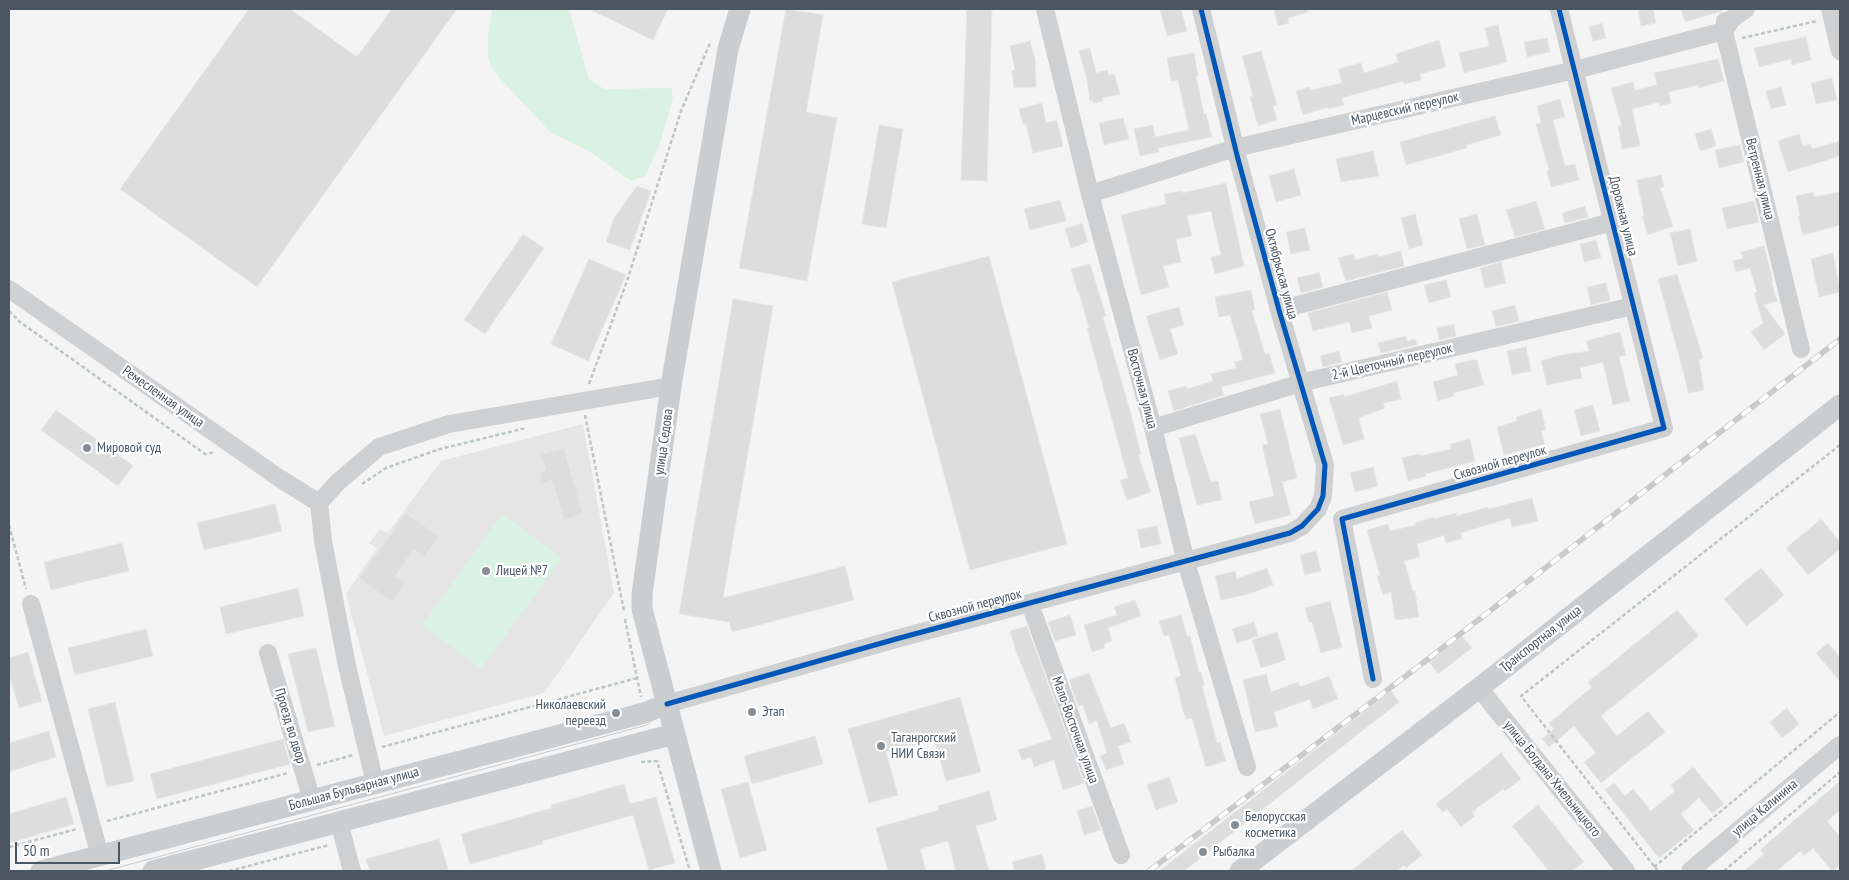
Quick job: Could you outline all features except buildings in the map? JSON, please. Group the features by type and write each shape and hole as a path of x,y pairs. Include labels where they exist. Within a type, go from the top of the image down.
{"main road":[{"name":"улица Седова","path":"711,871 642,609 642,594 671,386 728,49 740,9"},
{"name":"Транспортная улица","path":"1240,871 1479,688 1840,405"},
{"name":"Большая Бульварная улица","path":"41,871 644,713 667,704"},
{"name":"Большая Бульварная улица","path":"153,871 341,832 674,734"}],"street":[{"name":"Восточная улица","path":"1045,9 1090,194 1153,428 1186,562 1247,767"},
{"name":"Октябрьская улица","path":"1201,9 1235,148 1279,310 1325,465 1323,496 1318,509 1302,526 1290,533"},
{"name":"Дорожная улица","path":"1560,9 1664,428"},
{"name":"Ветренная улица","path":"1726,9 1724,31 1801,349"},
{"path":"1724,31 1733,18 1746,9"},
{"path":"1830,9 1840,51"},
{"name":"Марцевский переулок","path":"1090,194 1235,148 1575,70 1724,31"},
{"path":"1279,310 1612,222"},
{"name":"Ремесленная улица","path":"9,289 279,478 319,503"},
{"name":"2-й Цветочный переулок","path":"1153,428 1301,383 1634,306"},
{"path":"375,784 345,656 323,541 319,503 338,482 379,447 448,424 671,386"},
{"name":"Сквозной переулок","path":"1373,679 1342,518 1664,428"},
{"name":"Сквозной переулок","path":"667,704 1146,570 1186,562 1290,533"},
{"path":"30,604 100,856"},
{"name":"Мало-Восточная улица","path":"1030,604 1121,855"},
{"name":"Проезд во двор","path":"268,653 312,800"},
{"name":"улица Богдана Хмельницкого","path":"1479,688 1626,871"},
{"name":"улица Калинина","path":"1690,871 1840,745"},
{"path":"341,832 352,871"}],"path":[{"path":"644,713 583,401 627,282 681,111 713,34"},
{"path":"9,311 20,322 205,454 217,452"},
{"path":"354,489 386,468 431,452 527,428"},
{"path":"1658,871 1521,696 1840,445"},
{"path":"9,525 30,604"},
{"path":"9,847 637,678"},
{"path":"1654,867 1840,712"},
{"path":"651,740 690,871"},
{"path":"635,762 657,761"},
{"path":"1724,871 1840,772"},
{"path":"229,871 341,832"}],"shaded area":[{"name":"Лицей №7","path":"583,424 614,593 544,693 384,736 346,594 377,548 369,543 380,529 388,533 441,461"}],"green space":[{"path":"492,9 569,9 589,79 604,89 671,88 673,96 668,117 659,146 645,176 631,181 589,151 550,132 508,87 492,69 488,56 488,37"},
{"path":"502,514 562,558 481,669 422,625"}],"tram line":[{"path":"105,871 647,725 680,697 1144,568 1185,559 1289,530 1301,523 1315,507 1321,495 1321,466 1235,159 1198,9"},
{"path":"876,649 926,635"}],"railway":[{"path":"1149,871 1419,666 1840,339"}],"cycle path":[{"path":"667,704 896,639 1290,533 1302,526 1318,509 1323,496 1325,465 1279,310 1238,159 1201,9"},
{"path":"1373,679 1342,519 1664,428 1559,9"}],"place":[{"name":"Мировой суд","path":"87,448"},
{"name":"Лицей №7","path":"486,571"},
{"name":"Этап","path":"752,712"},
{"name":"Николаевский переезд","path":"616,713"},
{"name":"Таганрогский НИИ Связи","path":"881,746"},
{"name":"Белорусская косметика","path":"1235,825"},
{"name":"Рыбалка","path":"1203,852"}]}
